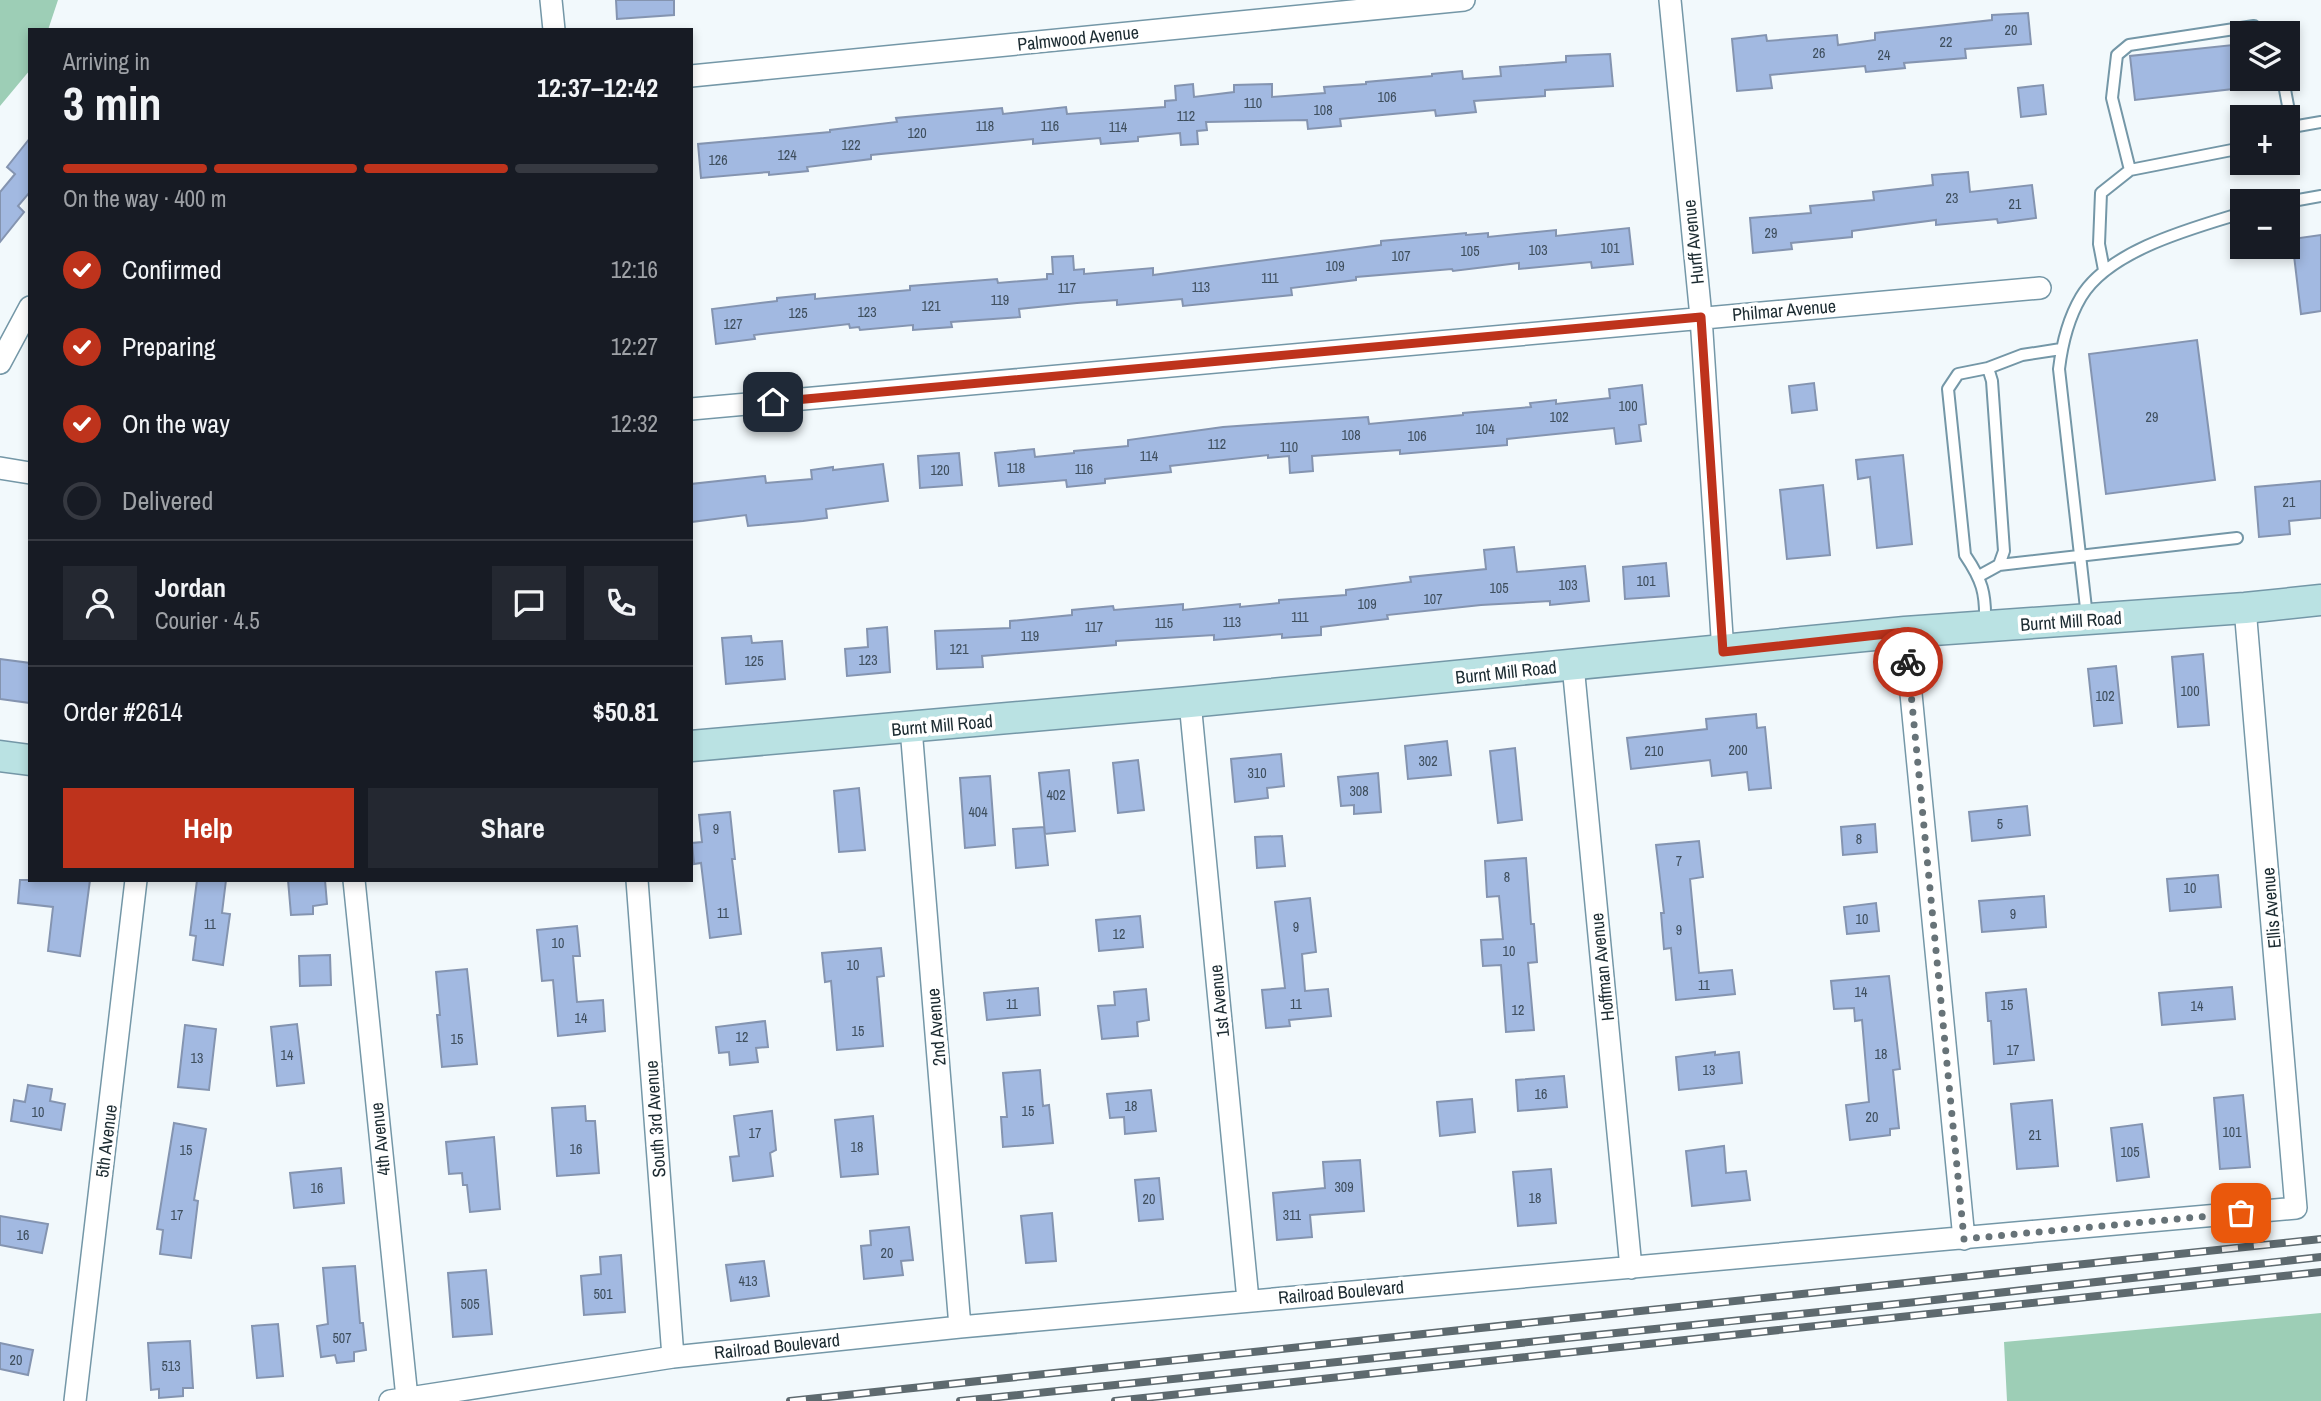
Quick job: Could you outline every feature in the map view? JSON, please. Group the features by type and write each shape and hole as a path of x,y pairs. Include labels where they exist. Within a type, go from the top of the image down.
{"main road":[{"name":"Burnt Mill Road","path":"693,746 1723,652 1905,632 2245,608 2321,600"},
{"path":"0,756 28,760"}],"street":[{"path":"551,0 554,28"},
{"name":"Palmwood Avenue","path":"693,76 1464,0"},
{"name":"Hurff Avenue","path":"1670,0 1701,317 1723,652"},
{"name":"Philmar Avenue","path":"693,409 2040,288"},
{"path":"0,363 28,311"},
{"path":"0,468 28,473"},
{"name":"Ellis Avenue","path":"2245,608 2296,1208"},
{"path":"1905,632 1964,1239"},
{"name":"Hoffman Avenue","path":"1573,665 1631,1268"},
{"name":"1st Avenue","path":"1190,702 1248,1300"},
{"name":"2nd Avenue","path":"911,728 960,1327"},
{"name":"5th Avenue","path":"75,1401 136,882"},
{"name":"4th Avenue","path":"354,882 398,1400"},
{"name":"South 3rd Avenue","path":"637,882 673,1357"},
{"name":"Railroad Boulevard","path":"398,1400 673,1357 960,1327 2296,1208"}],"lane":[{"path":"2130,170 2112,98 2117,55 2129,46 2230,30"},
{"path":"2300,127 2321,122"},
{"path":"2104,270 2099,244 2101,193 2130,170 2230,150"},
{"path":"2300,200 2321,196"},
{"path":"2088,619 2060,369 2064,335 2081,295 2104,270 2164,237 2230,217"},
{"path":"1985,627 1986,597 1979,576 1965,555 1948,389 1958,374 1988,368 2022,355 2062,349"},
{"path":"1988,368 1992,381 2004,551 1999,565"},
{"path":"1979,576 1999,565 2237,538"}],"green space":[{"path":"0,0 58,0 49,28 28,28 28,72 0,106"},
{"path":"2321,1313 2321,1401 2007,1401 2004,1342"}],"building":[{"path":"616,0 674,0 674,15 617,19"},
{"path":"2028,13 2031,44 1965,49 1966,58 1904,63 1905,68 1866,72 1865,66 1770,75 1772,88 1737,91 1732,39 1766,35 1767,41 1837,35 1838,45 1875,40 1875,33 1992,20 1992,15"},
{"path":"2230,45 2230,89 2135,100 2130,56"},
{"path":"1610,54 1613,86 1545,90 1545,96 1474,101 1476,112 1436,116 1435,110 1340,119 1341,126 1308,129 1307,120 1206,122 1207,130 1197,131 1198,144 1181,145 1180,133 1138,137 1138,141 1101,144 1100,138 1033,144 1033,139 871,155 871,159 807,167 808,171 701,178 698,144 830,132 897,122 896,118 1002,108 1003,114 1066,107 1067,114 1165,107 1165,101 1176,100 1175,86 1193,84 1194,97 1234,92 1234,85 1272,84 1272,97 1325,93 1324,87 1462,71 1463,79 1501,76 1500,67 1566,62 1566,56"},
{"path":"2043,85 2046,114 2021,117 2018,88"},
{"path":"28,141 28,194 18,206 24,212 0,242 0,192 15,174 7,167"},
{"path":"1968,172 1970,192 2032,185 2036,218 1998,223 1997,219 1936,225 1936,220 1852,231 1852,237 1791,243 1792,249 1753,253 1750,218 1811,213 1810,206 1874,200 1873,192 1933,185 1932,175"},
{"path":"1629,228 1633,264 1592,268 1591,262 1519,269 1519,263 1453,271 1356,277 1356,280 1291,288 1292,295 1183,306 1182,299 1117,305 1117,300 1077,303 1019,309 1020,317 951,322 952,327 913,330 913,325 860,330 859,327 850,328 849,324 754,335 755,339 716,344 712,309 815,294 815,299 910,290 910,286 997,279 998,283 1047,279 1047,274 1053,274 1052,257 1073,256 1074,270 1084,269 1084,274 1153,268 1153,275 1381,245 1381,241 1466,233 1488,233 1488,237 1556,230 1556,236"},
{"path":"2321,235 2321,311 2301,314 2294,259 2300,259 2300,238"},
{"path":"2197,340 2215,480 2106,494 2089,354"},
{"path":"1814,383 1817,410 1792,413 1789,386"},
{"path":"1642,385 1646,424 1639,425 1641,441 1616,444 1614,428 1507,439 1507,445 1400,454 1400,450 1312,456 1313,471 1290,473 1289,456 1268,458 1268,455 1170,466 1171,472 1105,479 1105,483 1067,487 1066,480 999,486 995,453 1034,449 1035,457 1074,453 1128,446 1128,440 1223,427 1368,417 1369,424 1463,415 1531,407 1530,403 1556,400 1556,404 1610,398 1609,389"},
{"path":"959,453 962,485 920,488 918,456"},
{"path":"1903,455 1912,544 1877,548 1870,477 1858,479 1856,460"},
{"path":"883,464 888,501 826,509 827,518 803,521 748,526 746,515 693,522 693,484 765,476 766,483 812,479 811,470 833,467 833,470"},
{"path":"2321,481 2321,518 2289,521 2290,534 2259,537 2255,487"},
{"path":"1823,485 1830,555 1787,559 1780,490"},
{"path":"1514,547 1517,572 1585,566 1589,601 1550,605 1550,601 1481,605 1387,615 1388,619 1321,627 1321,635 1282,638 1282,634 1214,640 1214,635 1116,641 1116,645 982,656 983,667 937,669 935,631 1010,628 1010,621 1072,615 1072,610 1113,606 1114,610 1183,604 1183,610 1240,604 1240,607 1279,603 1279,600 1346,595 1346,590 1411,582 1410,577 1486,569 1484,550"},
{"path":"1666,563 1669,596 1625,599 1623,567"},
{"path":"887,627 890,672 847,676 845,649 868,647 867,629"},
{"path":"751,636 752,643 782,641 785,679 726,684 722,638"},
{"path":"2203,654 2209,725 2178,727 2172,657"},
{"path":"0,659 28,663 28,703 0,699"},
{"path":"2116,666 2122,723 2094,726 2088,669"},
{"path":"1756,714 1757,728 1765,727 1771,788 1749,790 1747,772 1712,776 1710,760 1631,769 1627,738 1707,729 1706,719"},
{"path":"1447,741 1451,775 1408,779 1405,746"},
{"path":"1515,748 1522,820 1498,823 1490,751"},
{"path":"1281,754 1284,786 1267,788 1268,798 1235,802 1231,759"},
{"path":"1138,760 1144,810 1118,813 1113,763"},
{"path":"1069,770 1075,831 1045,834 1039,773"},
{"path":"1378,773 1381,812 1354,814 1354,805 1341,806 1338,777"},
{"path":"990,776 995,845 965,848 960,778"},
{"path":"859,788 865,850 839,852 834,791"},
{"path":"2027,806 2030,835 1972,841 1969,812"},
{"path":"730,812 735,859 732,859 741,934 710,938 701,863 694,864 693,854 693,843 702,842 699,815"},
{"path":"1875,824 1877,852 1843,855 1841,827"},
{"path":"1044,827 1048,865 1016,868 1013,829"},
{"path":"1282,836 1285,866 1257,868 1255,837"},
{"path":"1699,841 1703,877 1690,879 1699,973 1732,970 1735,994 1676,1000 1671,948 1664,949 1661,913 1664,913 1656,845"},
{"path":"1526,858 1537,962 1528,963 1534,1030 1506,1032 1501,965 1483,966 1481,940 1503,939 1499,896 1487,897 1485,861"},
{"path":"2218,875 2221,907 2170,911 2167,879"},
{"path":"20,880 90,882 80,956 48,951 53,907 18,903"},
{"path":"197,882 226,882 222,913 230,914 223,965 193,960 196,936 190,935"},
{"path":"288,882 325,882 327,904 313,906 313,914 291,915"},
{"path":"2044,896 2046,927 1982,932 1979,901"},
{"path":"1310,898 1316,952 1302,954 1305,991 1328,989 1331,1016 1289,1020 1290,1026 1266,1028 1262,990 1285,988 1275,902"},
{"path":"1876,903 1879,931 1847,934 1844,907"},
{"path":"1140,916 1143,947 1099,951 1096,920"},
{"path":"577,926 580,956 573,956 577,1002 603,1000 605,1031 558,1036 553,980 542,981 537,930"},
{"path":"881,948 884,976 877,977 883,1046 837,1050 831,981 825,982 822,953"},
{"path":"330,955 331,985 300,986 299,956"},
{"path":"467,969 477,1064 442,1067 436,972"},
{"path":"1889,976 1900,1069 1893,1070 1899,1128 1890,1129 1890,1135 1850,1140 1846,1105 1869,1102 1862,1020 1855,1021 1854,1008 1834,1009 1831,981"},
{"path":"2232,987 2235,1019 2162,1025 2159,993"},
{"path":"1038,988 1040,1015 987,1020 984,993"},
{"path":"1146,989 1149,1020 1137,1022 1138,1036 1102,1039 1098,1006 1115,1005 1114,992"},
{"path":"2026,989 2034,1060 1994,1064 1986,993"},
{"path":"765,1021 768,1047 756,1048 758,1062 730,1065 729,1052 719,1053 716,1027"},
{"path":"297,1024 304,1083 277,1086 271,1027"},
{"path":"185,1025 216,1029 209,1090 178,1087"},
{"path":"1715,1052 1715,1055 1739,1052 1742,1083 1679,1090 1676,1057"},
{"path":"1040,1070 1043,1106 1049,1105 1053,1143 1003,1147 1001,1117 1007,1117 1003,1073"},
{"path":"1564,1076 1567,1107 1518,1111 1516,1080"},
{"path":"28,1085 52,1089 50,1101 65,1104 61,1130 11,1121 14,1100 25,1102"},
{"path":"1151,1090 1156,1131 1125,1134 1124,1117 1110,1118 1107,1094"},
{"path":"2243,1095 2250,1167 2220,1169 2214,1098"},
{"path":"1472,1099 1475,1132 1440,1136 1437,1102"},
{"path":"2052,1100 2058,1166 2017,1169 2011,1104"},
{"path":"585,1106 586,1121 595,1121 599,1173 557,1176 552,1108"},
{"path":"772,1111 776,1150 770,1153 773,1176 733,1181 730,1157 739,1156 734,1116"},
{"path":"873,1116 878,1174 841,1177 835,1120"},
{"path":"174,1123 206,1129 194,1200 198,1201 191,1258 160,1254 163,1230 157,1229"},
{"path":"2142,1124 2149,1177 2117,1181 2111,1128"},
{"path":"494,1137 500,1209 470,1212 467,1185 463,1185 462,1173 449,1174 446,1142"},
{"path":"1724,1146 1726,1173 1746,1171 1750,1200 1692,1206 1686,1151"},
{"path":"1360,1160 1364,1211 1310,1215 1312,1237 1277,1240 1273,1193 1325,1188 1323,1162"},
{"path":"341,1168 344,1203 294,1208 290,1173"},
{"path":"1551,1169 1556,1223 1518,1226 1513,1172"},
{"path":"1159,1178 1163,1219 1139,1221 1135,1180"},
{"path":"1052,1213 1056,1261 1026,1263 1021,1216"},
{"path":"0,1216 48,1224 42,1253 0,1245"},
{"path":"909,1227 913,1260 901,1261 903,1275 864,1279 861,1246 871,1245 870,1231"},
{"path":"621,1255 625,1312 584,1315 581,1276 601,1274 600,1257"},
{"path":"764,1261 769,1296 731,1301 726,1265"},
{"path":"355,1266 360,1323 363,1323 366,1350 354,1352 354,1361 337,1363 335,1355 321,1357 317,1326 328,1324 323,1268"},
{"path":"486,1270 492,1334 453,1337 448,1273"},
{"path":"278,1324 283,1376 257,1378 252,1326"},
{"path":"190,1341 193,1388 183,1388 183,1396 159,1398 159,1389 151,1390 148,1343"},
{"path":"0,1343 33,1350 28,1375 0,1369"}],"railway":[{"path":"790,1401 2321,1239"},
{"path":"960,1401 1916,1302 2321,1257"},
{"path":"1115,1401 2321,1272"}],"way so far":[{"path":"1908,662 1964,1239 2241,1213"}],"route":[{"path":"773,402 1701,317 1723,652 1905,632 1908,662"}]}
